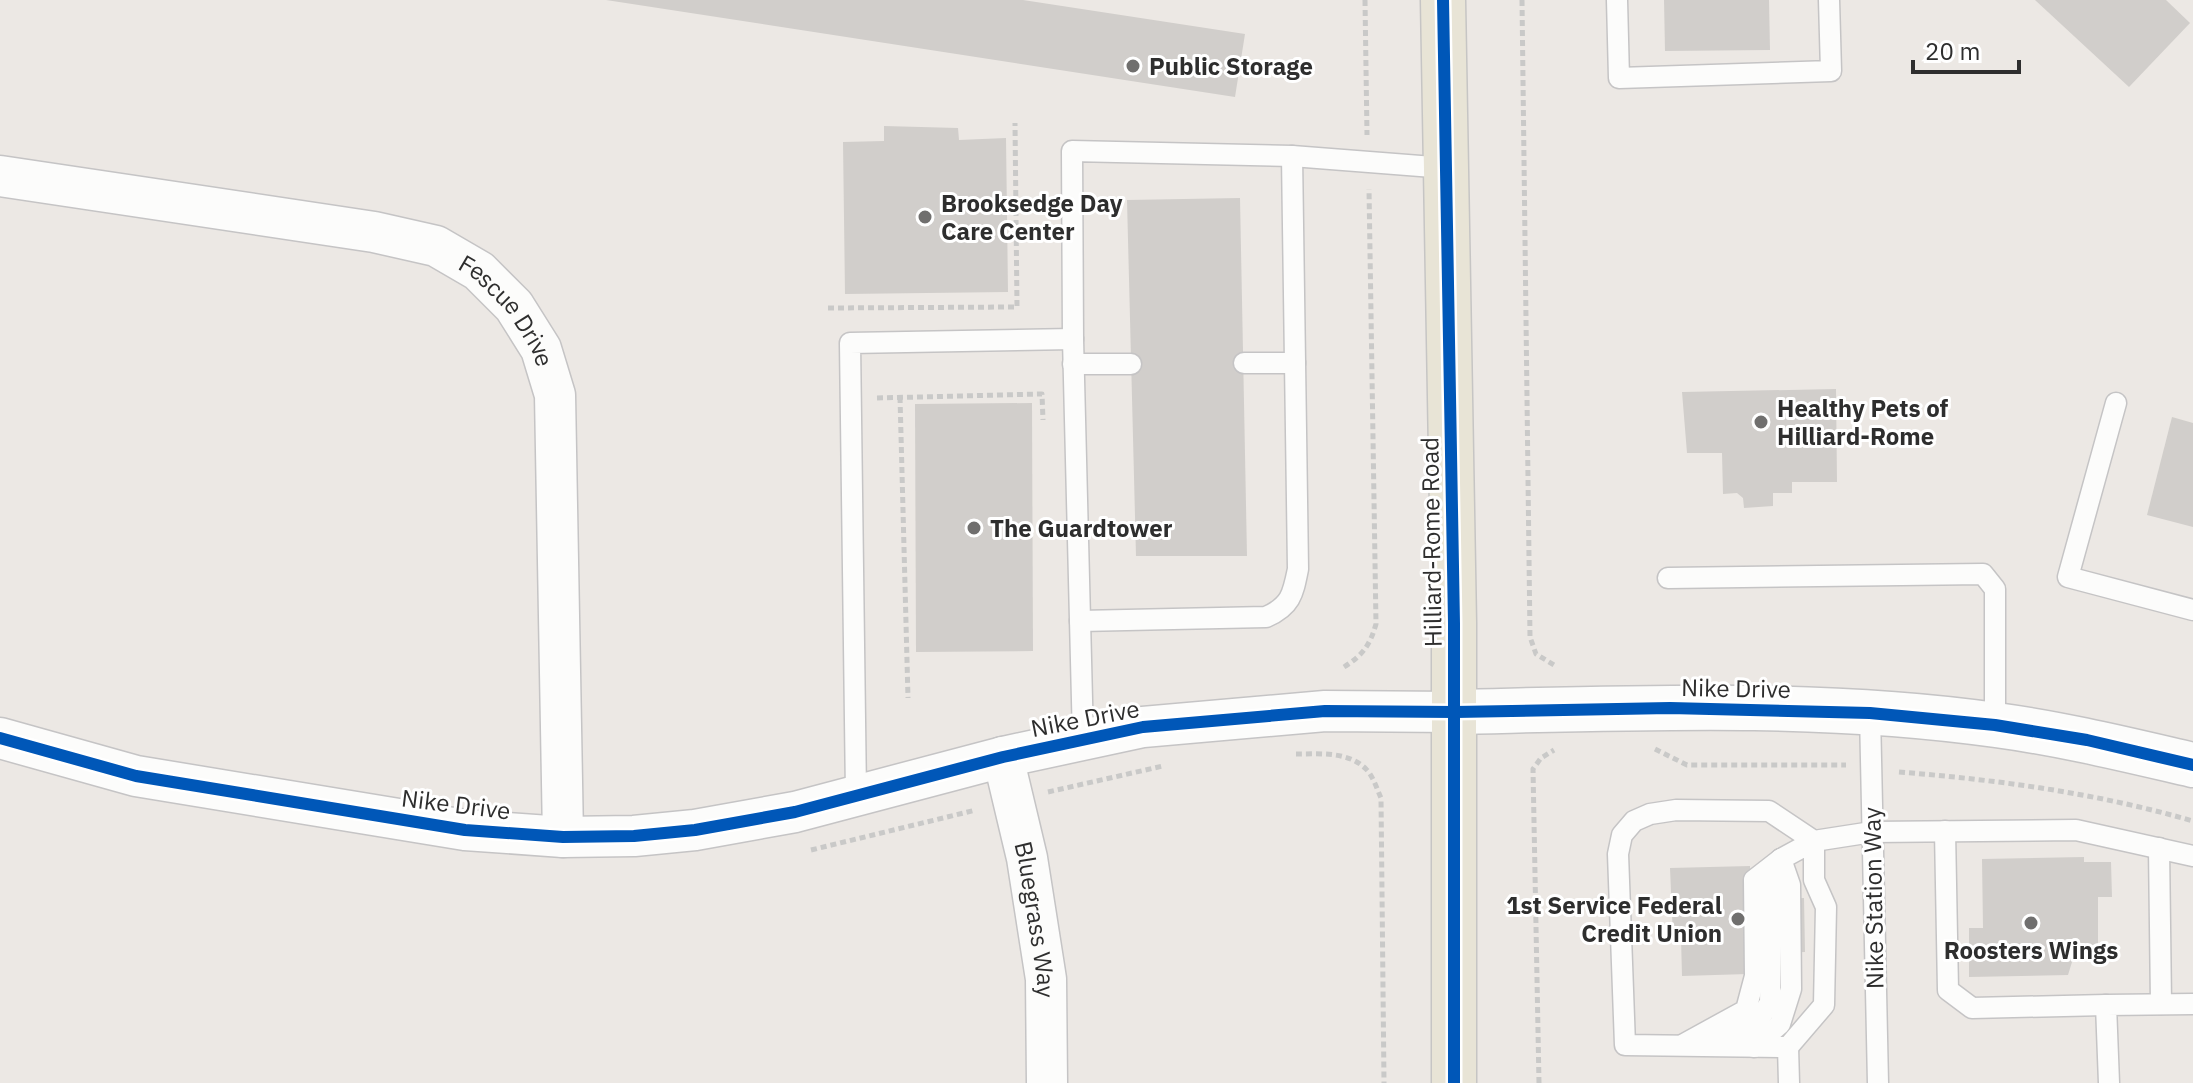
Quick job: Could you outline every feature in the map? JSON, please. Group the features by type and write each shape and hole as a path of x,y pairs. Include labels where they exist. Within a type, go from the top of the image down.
{"main road":[{"name":"Hilliard-Rome Road","path":"1443,0 1455,712 1454,1083"}],"street":[{"name":"Fescue Drive","path":"0,176 374,232 436,246 479,271 514,306 541,349 555,395 563,837"},
{"name":"Nike Drive","path":"3,750 136,776 465,830 563,837 634,836 695,830 795,812 1003,757 1143,727 1325,711 1670,708 1870,713 1995,725 2087,740 2193,765"},
{"name":"Bluegrass Way","path":"1003,757 1027,858 1046,979 1047,1083"}],"lane":[{"path":"1617,0 1619,78 1831,71 1829,0"},
{"path":"1083,740 1073,364 1072,151 1292,156 1446,168"},
{"path":"1080,621 1266,617 1283,609 1293,593 1298,569 1292,156"},
{"path":"856,795 850,343 1073,339"},
{"path":"1244,363 1295,363"},
{"path":"1073,364 1131,364"},
{"path":"2116,403 2068,577 2193,610"},
{"path":"1668,578 1983,574 1995,589 1995,725"},
{"name":"Nike Station Way","path":"1870,713 1878,1083"},
{"path":"1788,1047 1625,1045 1618,854 1622,835 1634,821 1650,814 1676,810 1769,811 1814,841"},
{"path":"1680,1046 1746,1010 1755,976 1754,880 1781,859 1814,841 1872,832 2076,830 2193,856"},
{"path":"1945,831 1948,990 1972,1008 2193,1004"},
{"path":"1789,1083 1788,1047 1824,1005 1826,907 1814,880 1814,841"},
{"path":"2159,848 2161,1004"},
{"path":"1716,1046 1753,1027 1770,1003 1772,889 1781,859"},
{"path":"1754,1047 1780,1024 1791,989 1790,885 1781,859"},
{"path":"2106,1005 2109,1083"}],"path":[{"path":"1344,667 1361,657 1371,641 1376,624 1365,0"},
{"path":"1522,0 1530,637 1536,654 1554,665"},
{"path":"828,308 1017,307 1015,123"},
{"path":"872,398 1042,394 1043,420"},
{"path":"900,397 908,698"},
{"path":"1287,755 1327,754 1350,758 1367,770 1381,798 1384,1083"},
{"path":"805,852 1177,763"},
{"path":"1533,788 1539,1083"}],"building":[{"name":"Public Storage","path":"606,0 1023,0 1245,34 1235,97"},
{"path":"1664,0 1769,0 1770,50 1665,51"},
{"path":"2035,0 2166,0 2190,23 2129,87"},
{"name":"Brooksedge Day Care Center","path":"884,126 958,128 959,140 1006,138 1008,292 845,294 843,142 884,141"},
{"path":"1240,198 1247,556 1136,556 1127,200"},
{"name":"Healthy Pets of Hilliard-Rome","path":"1836,389 1837,482 1792,482 1792,493 1773,493 1773,506 1744,508 1743,498 1737,493 1723,494 1722,453 1687,453 1682,392"},
{"name":"The Guardtower","path":"1032,403 1033,651 916,652 915,404"},
{"path":"2172,417 2193,423 2193,527 2147,515"},
{"path":"2084,857 2084,862 2111,862 2112,897 2098,897 2098,962 2072,962 2068,975 1969,977 1969,928 1983,928 1982,859"},
{"name":"1st Service Federal Credit Union","path":"1750,866 1751,900 1804,898 1805,952 1747,954 1748,974 1682,976 1681,938 1673,938 1670,868"}],"cycle path":[{"path":"1443,0 1454,623 1454,1083"},
{"path":"0,738 136,776 465,830 563,837 634,836 695,830 795,812 1003,757 1143,727 1325,711 1670,708 1870,713 1995,725 2087,740 2193,765"}],"place":[{"name":"Public Storage","path":"1133,66"},
{"name":"Brooksedge Day Care Center","path":"925,217"},
{"name":"Healthy Pets of Hilliard-Rome","path":"1761,422"},
{"name":"The Guardtower","path":"974,528"},
{"name":"1st Service Federal Credit Union","path":"1738,919"},
{"name":"Roosters Wings","path":"2031,923"}]}
